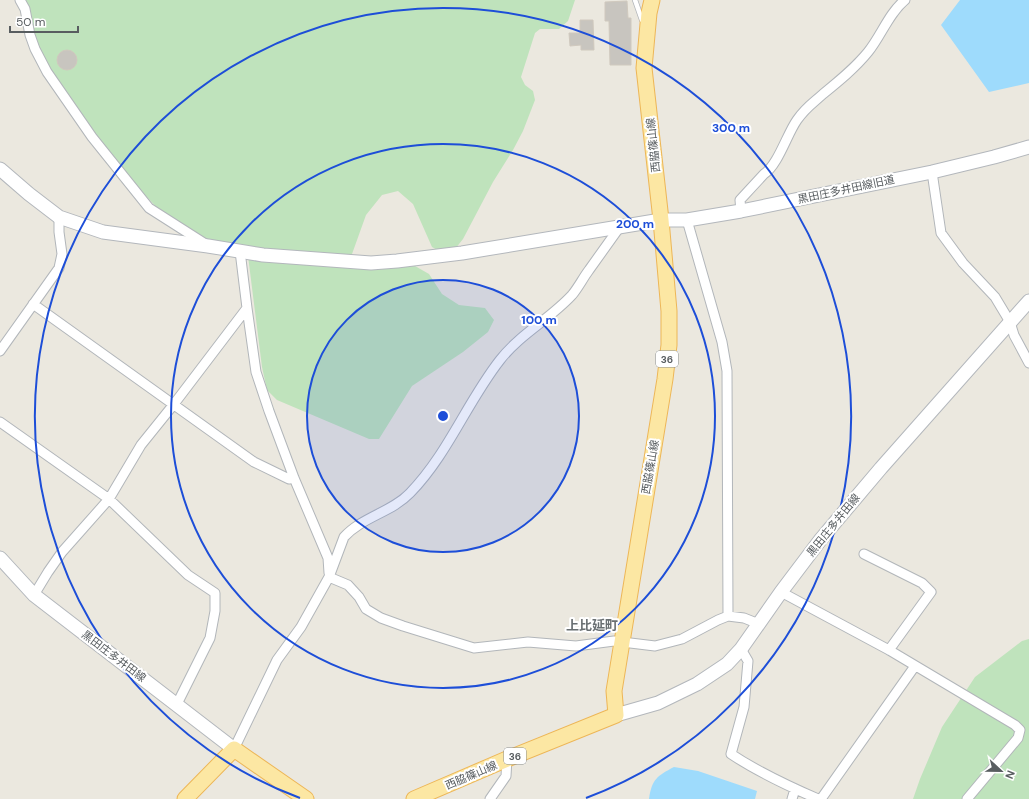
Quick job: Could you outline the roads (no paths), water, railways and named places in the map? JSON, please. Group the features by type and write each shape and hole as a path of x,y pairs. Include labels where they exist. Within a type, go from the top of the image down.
{"main road":[{"name":"西脇篠山線","path":"414,799 507,759 616,715 614,691 665,379 669,345 669,311 661,220 644,68 647,26 652,0"},
{"path":"184,799 234,749 306,799"}],"street":[{"path":"20,0 25,9 30,35 35,49 47,72 92,137 149,208 208,246"},
{"path":"742,211 740,200 767,172 781,152 796,122 806,109 853,68 868,51 892,15 905,0"},
{"name":"黒田庄多井田線旧道","path":"0,169 59,217 103,232 263,255 371,263 462,253 661,220 687,220 742,211 932,172 1029,147"},
{"path":"932,172 941,232 963,263 994,297 1010,322 1014,335 1029,363"},
{"path":"0,351 59,268 62,254 59,232 59,217"},
{"path":"687,220 722,342 727,371 728,616"},
{"path":"234,749 277,660 301,626 329,577 344,537 367,520 410,494 453,436 479,390 499,360 513,345 551,314 572,294 619,228"},
{"path":"240,251 246,308 256,372 294,478 328,558 329,577"},
{"name":"黒田庄多井田線","path":"616,715 658,703 698,684 727,664 741,649 781,592 822,539 880,468 1029,301"},
{"path":"33,304 254,462 289,479 294,478"},
{"path":"34,595 62,552 109,498 141,445 174,404 246,308"},
{"path":"0,422 109,498 188,575 215,593 216,611 210,638 178,704"},
{"path":"864,554 922,583 931,592 889,650"},
{"name":"黒田庄多井田線","path":"0,558 34,595 178,704 234,749"},
{"path":"329,577 348,585 359,597 366,609 381,618 474,648 528,642 576,646 614,641 655,646 682,639 728,616 744,618 759,624"},
{"path":"781,592 889,650 1015,725 1020,730 1018,738 967,799"},
{"path":"741,649 748,661 744,707 731,754 748,766 819,799 915,666"},
{"path":"490,799 506,776 507,759"},
{"path":"792,799 795,789"}],"lane":[{"path":"635,0 642,20 647,26"}],"water":[{"path":"960,0 1029,0 1029,83 989,92 941,25"},
{"path":"674,767 698,771 757,791 755,799 649,799 656,779"}],"district":[{"name":"上比延町","path":"592,625"}]}
